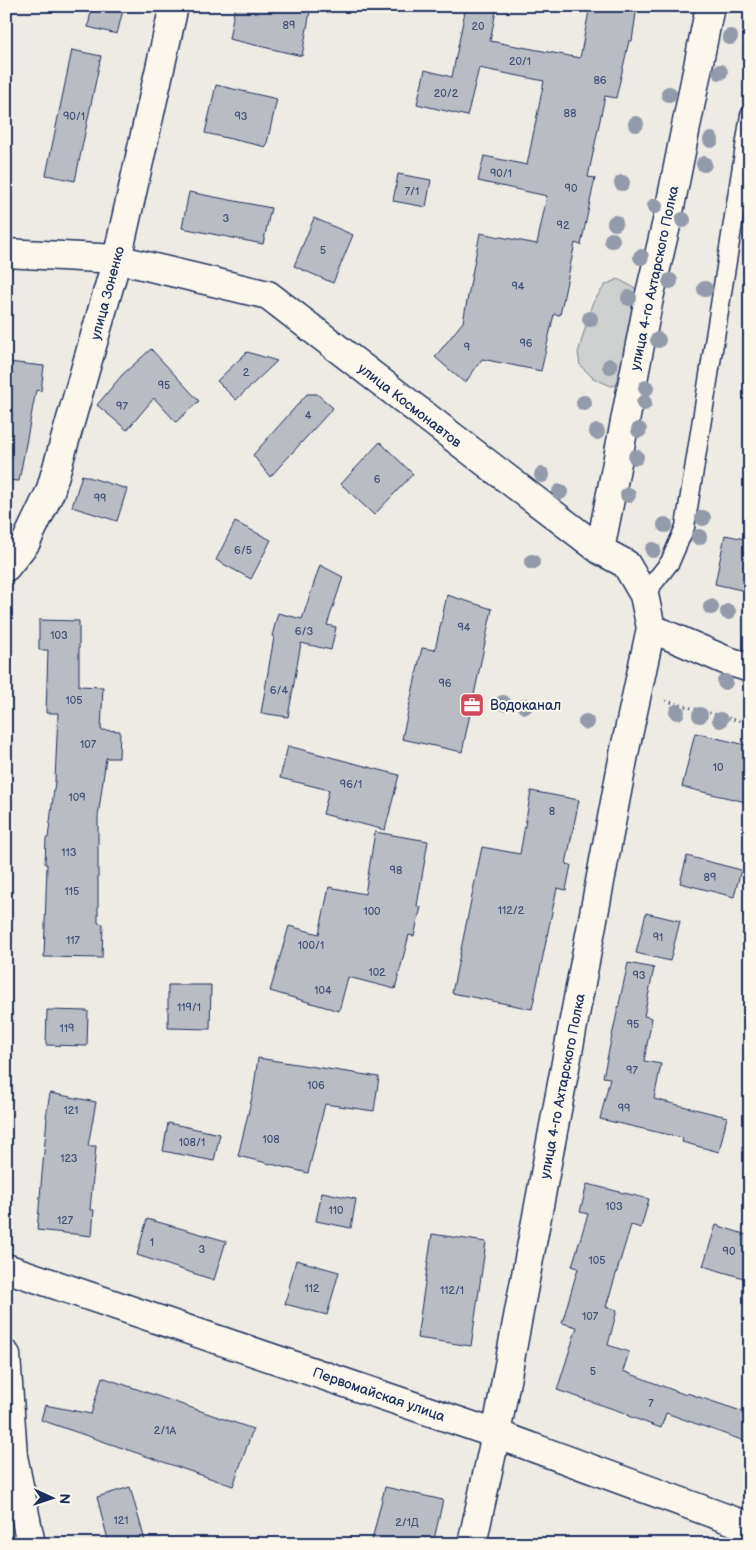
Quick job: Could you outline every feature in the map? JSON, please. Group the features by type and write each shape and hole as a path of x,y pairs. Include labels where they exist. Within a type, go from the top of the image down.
{"street":[{"name":"улица Зоненко","path":"6,567 26,542 50,492 117,259 174,6"},
{"name":"улица 4-го Ахтарского Полка","path":"600,550 647,308 668,217 710,6"},
{"name":"улица Космонавтов","path":"6,253 117,259 268,295 600,550 626,564 644,595 651,628"},
{"name":"улица 4-го Ахтарского Полка","path":"472,1544 496,1434 636,693 651,628"},
{"path":"651,628 725,660 750,668"},
{"name":"Первомайская улица","path":"6,1268 496,1434 750,1527"},
{"path":"6,1355 13,1456 32,1544"}],"lane":[{"path":"644,595 670,562 685,528 750,115"}],"path":[{"path":"636,693 750,724"}],"shaded area":[{"path":"618,279 638,290 622,384 611,386 593,378 580,365 578,353 592,304 605,285"}],"building":[{"path":"92,6 124,6 117,34 88,27"},
{"path":"235,6 311,6 302,56 229,39"},
{"path":"466,6 497,6 490,41 580,58 590,6 637,6 632,41 629,41 616,98 605,96 588,177 595,178 581,245 575,243 560,315 554,314 541,371 482,359 465,383 435,357 463,322 480,233 537,244 547,196 478,181 484,156 527,165 544,81 479,68 467,116 417,104 425,70 452,77"},
{"path":"72,50 101,56 75,181 46,175"},
{"path":"216,85 277,99 266,147 205,133"},
{"path":"398,174 431,180 426,207 393,201"},
{"path":"189,192 271,208 263,244 182,228"},
{"path":"314,218 353,235 333,283 294,266"},
{"path":"151,349 199,401 176,422 154,398 127,430 97,405 122,375"},
{"path":"247,352 277,361 236,400 217,381"},
{"path":"8,362 44,366 41,391 36,390 19,481 6,480 6,381"},
{"path":"307,394 317,394 333,408 270,477 253,455"},
{"path":"380,442 413,474 374,515 341,484"},
{"path":"82,475 127,489 117,521 72,507"},
{"path":"235,522 271,540 251,579 216,560"},
{"path":"725,535 750,540 750,592 715,584"},
{"path":"320,565 343,577 327,625 336,627 331,650 301,643 288,717 261,713 274,637 272,636 278,613 302,619"},
{"path":"447,595 492,609 462,752 402,739 422,648 435,650"},
{"path":"39,620 79,621 79,686 103,687 101,730 120,731 119,758 106,758 98,817 98,923 103,924 102,958 44,957 46,838 48,838 55,781 58,713 46,713 48,650 39,650"},
{"path":"695,733 750,746 750,803 682,787"},
{"path":"288,746 399,775 385,830 323,814 329,790 280,778"},
{"path":"531,791 579,800 566,864 571,865 566,890 557,888 532,1009 452,993 482,847 520,854"},
{"path":"375,832 428,841 417,906 421,907 414,936 409,935 395,989 348,977 339,1011 270,991 289,926 319,934 329,887 365,894"},
{"path":"687,856 741,870 734,897 680,883"},
{"path":"646,913 680,921 670,961 636,953"},
{"path":"628,963 654,968 644,1016 652,1018 644,1061 661,1064 654,1099 727,1117 719,1152 682,1142 683,1138 600,1119 610,1078 603,1077"},
{"path":"168,985 211,985 210,1029 168,1028"},
{"path":"47,1010 88,1011 87,1046 46,1045"},
{"path":"258,1058 379,1077 374,1111 325,1104 308,1173 238,1156 253,1093"},
{"path":"50,1093 96,1102 88,1146 96,1146 90,1210 94,1210 92,1236 37,1230 46,1117"},
{"path":"168,1123 220,1134 214,1161 163,1151"},
{"path":"587,1184 649,1199 641,1228 631,1225 606,1307 617,1310 608,1345 629,1352 623,1371 686,1395 687,1393 750,1414 750,1443 666,1413 661,1428 628,1416 628,1414 557,1390 577,1327 562,1323 578,1268 572,1266 588,1214 580,1212"},
{"path":"322,1192 356,1199 351,1228 316,1221"},
{"path":"147,1219 226,1241 214,1280 137,1255"},
{"path":"716,1225 750,1236 750,1280 703,1266"},
{"path":"432,1234 486,1242 471,1346 417,1338"},
{"path":"296,1260 339,1272 327,1315 285,1304"},
{"path":"102,1377 253,1429 233,1486 41,1420 45,1405 91,1414"},
{"path":"130,1487 146,1544 109,1544 97,1497"},
{"path":"385,1487 443,1500 433,1544 371,1544"}],"place":[{"name":"Водоканал","path":"472,705"}]}
